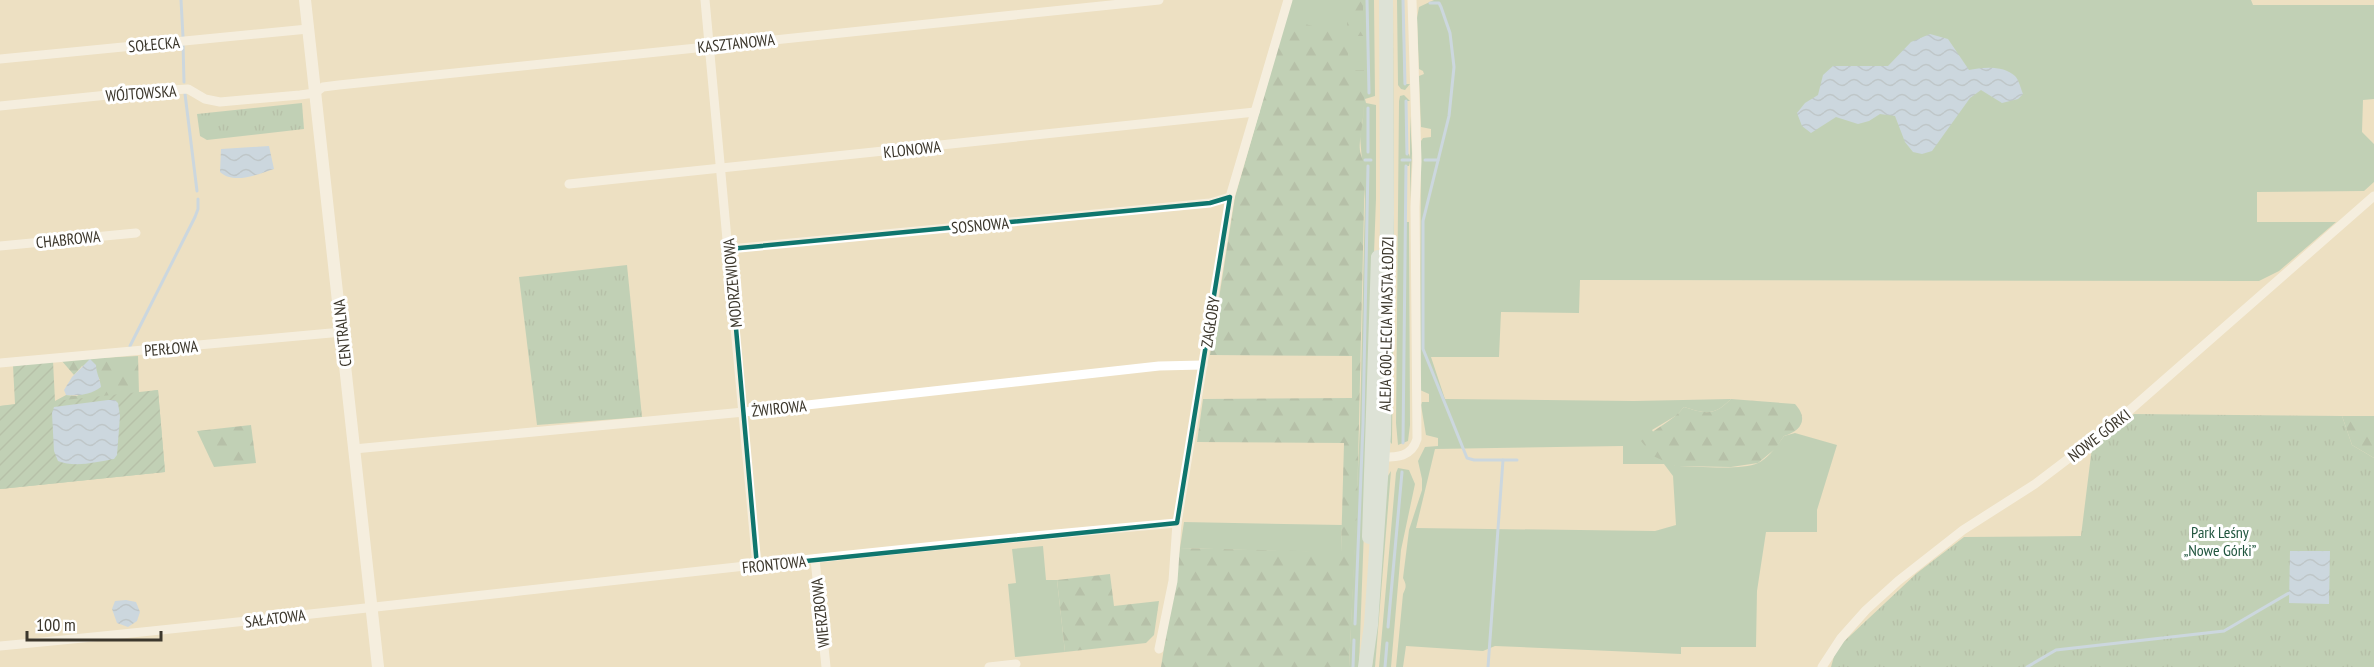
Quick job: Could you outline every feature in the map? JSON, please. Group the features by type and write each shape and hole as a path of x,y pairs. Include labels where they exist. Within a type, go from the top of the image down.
{"main road":[{"name":"ALEJA 600-LECIA MIASTA ŁODZI","path":"1365,667 1371,625 1377,457 1380,210 1378,0"},
{"name":"ALEJA 600-LECIA MIASTA ŁODZI","path":"1377,457 1387,347 1386,0"}],"street":[{"name":"CENTRALNA","path":"305,0 378,667"},
{"name":"MODRZEWIOWA","path":"705,0 757,566"},
{"name":"KASZTANOWA","path":"315,93 323,87 339,85 1159,0"},
{"name":"ZAGŁOBY","path":"1159,649 1173,581 1177,523 1230,197 1288,0"},
{"path":"1377,457 1396,457 1407,454 1414,448 1417,439 1415,207 1417,161 1412,0"},
{"name":"SOŁECKA","path":"0,59 308,29"},
{"name":"WÓJTOWSKA","path":"0,106 188,89 205,99 220,102 315,93"},
{"name":"KLONOWA","path":"569,184 1255,112"},
{"name":"NOWE GÓRKI","path":"1822,667 1841,638 1881,596 1942,545 2036,484 2114,424 2374,196"},
{"name":"SOSNOWA","path":"729,249 1210,203 1230,197"},
{"name":"CHABROWA","path":"0,246 136,233"},
{"name":"PERŁOWA","path":"0,363 342,332"},
{"name":"ŻWIROWA","path":"354,449 744,412 1147,368 1203,365"},
{"name":"FRONTOWA","path":"371,606 757,566 975,540 1177,523"},
{"name":"WIERZBOWA","path":"815,559 826,667"},
{"name":"SAŁATOWA","path":"0,646 221,625 371,606"},
{"path":"989,667 1016,664"}],"highlighted area":[{"path":"1230,197 1177,523 757,566 729,249 1210,203"}],"green space":[{"path":"1292,0 1347,0 1347,35 1363,36 1363,0 1374,0 1375,96 1365,99 1366,103 1376,105 1376,199 1359,667 1349,667 1360,424 1365,199 1360,136 1363,119 1364,71 1349,71 1286,19"},
{"path":"1347,0 1363,0 1363,36 1347,36 1349,70 1364,70 1360,152 1365,164 1357,509 1349,667 1161,667 1180,548 1341,552 1344,443 1197,442 1203,399 1352,398 1352,356 1210,355 1235,197 1286,19 1347,35"},
{"path":"1393,0 1394,216 1392,444 1390,442"},
{"path":"1397,0 1402,0 1404,84 1410,84 1405,90 1398,85"},
{"path":"1434,0 2251,0 2253,5 2374,5 2374,99 2363,100 2362,132 2374,144 2374,182 2364,191 2257,192 2257,222 2336,222 2279,271 2259,281 1580,280 1579,313 1501,312 1499,357 1431,357 1445,399 1634,401 1731,399 1720,408 1709,412 1684,407 1677,415 1652,430 1675,466 1741,467 1758,463 1766,458 1784,436 1795,433 1837,445 1817,510 1817,532 1766,532 1757,591 1756,647 1681,647 1681,654 1495,646 1483,651 1406,646 1403,667 1396,667 1403,594 1406,586 1403,578 1409,530 1422,490 1418,461 1425,447 1438,446 1438,438 1426,435 1421,405 1422,402 1429,402 1429,394 1420,390 1421,141 1423,138 1431,137 1431,129 1421,127 1419,76 1424,74 1419,69 1417,18 1419,7","holes":["1623,446 1623,464 1664,464 1673,476 1676,525 1655,531 1416,528 1435,449"]},
{"path":"1404,95 1410,101 1405,101 1406,153 1410,157 1410,116 1412,153 1410,199 1410,162 1409,166 1406,166 1405,222 1409,222 1410,425 1408,441 1398,445 1396,423 1399,101 1400,96"},
{"path":"302,103 304,129 207,140 200,136 197,114"},
{"path":"627,265 642,417 537,425 519,277"},
{"path":"138,356 139,393 158,390 165,472 0,489 0,406 55,401 66,395 77,396 100,380 96,374 96,365 82,366 74,375 61,360"},
{"path":"53,361 55,401 158,390 165,472 0,489 0,406 15,404 13,366"},
{"path":"1731,399 1795,404 1802,415 1801,424 1795,431 1784,436 1775,449 1758,463 1731,467 1675,466 1653,456 1641,441 1684,407 1709,412 1720,408"},
{"name":"Park Leśny „Nowe Górki”","path":"2134,414 2342,416 2352,445 2374,458 2374,667 1831,667 1836,649 1917,573 1964,537 2081,536 2092,447"},
{"path":"2342,416 2374,416 2374,458 2352,445"},
{"path":"251,425 256,463 214,467 197,431"},
{"path":"1398,468 1409,470 1415,484 1401,550 1391,667 1379,667 1396,473"},
{"path":"1391,471 1375,667 1372,667 1386,479"},
{"path":"1184,522 1342,525 1341,553 1180,548"},
{"path":"1043,546 1046,580 1057,580 1065,652 1015,657 1008,584 1016,583 1012,549"},
{"path":"1110,574 1114,606 1159,601 1154,635 1146,643 1065,652 1057,580"}],"water":[{"path":"1930,34 1948,39 1969,70 1993,68 2010,72 2018,80 2023,94 2018,99 2002,103 1981,90 1970,98 1932,151 1922,154 1913,152 1905,142 1895,116 1880,114 1869,121 1858,124 1836,117 1811,133 1802,126 1797,113 1805,103 1818,95 1823,75 1833,66 1888,66 1911,42"},
{"path":"269,146 274,169 239,178 232,178 220,172 221,149"},
{"path":"90,359 96,365 101,387 93,392 66,395 64,390 72,377"},
{"path":"115,400 118,403 120,416 117,455 114,459 78,464 58,461 54,451 52,413 54,407"},
{"path":"2290,551 2330,551 2329,604 2289,603"},
{"path":"115,601 136,602 140,612 137,621 128,627 117,623 112,609"}],"waterway":[{"path":"181,0 183,37"},
{"path":"1367,0 1369,93"},
{"path":"1403,0 1405,84"},
{"path":"1430,3 1439,3 1441,7 1450,33 1454,67 1449,116 1423,221 1423,349 1467,458 1517,460"},
{"path":"183,44 184,82"},
{"path":"185,94 197,191"},
{"path":"1406,101 1407,154"},
{"path":"1368,108 1368,152"},
{"path":"1365,160 1371,160"},
{"path":"1402,160 1410,160"},
{"path":"1425,160 1438,160"},
{"path":"1355,624 1363,424 1368,166"},
{"path":"1403,443 1406,166"},
{"path":"130,346 195,217 198,199"},
{"path":"1488,667 1503,460"},
{"path":"1388,627 1402,472"},
{"path":"2027,667 2056,650 2224,631 2289,593"},
{"path":"1353,667 1354,640"},
{"path":"1385,667 1387,643"}]}
